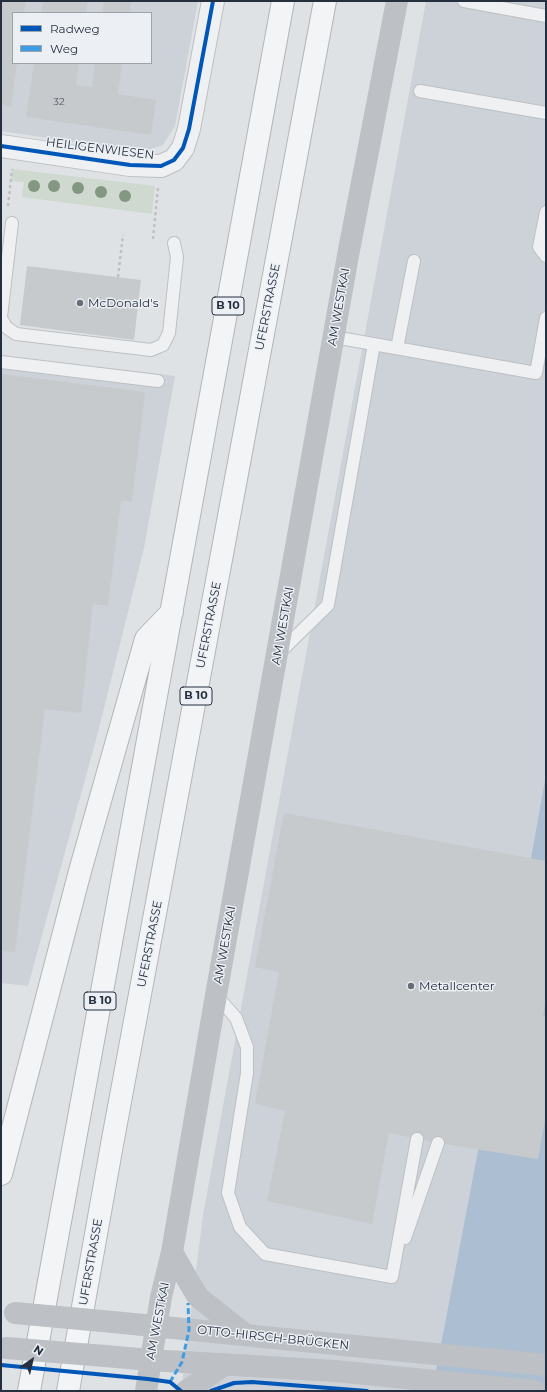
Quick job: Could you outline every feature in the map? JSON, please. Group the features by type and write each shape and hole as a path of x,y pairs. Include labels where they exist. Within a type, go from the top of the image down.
{"highway":[{"name":"B 10","path":"28,1391 283,1"},
{"name":"UFERSTRASSE","path":"68,1391 113,1139 325,1"},
{"path":"1,1174 80,871 146,639 172,612"}],"main road":[{"name":"AM WESTKAI","path":"146,1391 161,1297 172,1252 216,995 334,337 397,1"},
{"name":"AM WESTKAI","path":"172,1252 198,1296 246,1335"},
{"name":"OTTO-HIRSCH-BRÜCKEN","path":"8,1313 156,1326 546,1365"},
{"path":"3,1348 150,1360 335,1371 534,1391"},
{"path":"186,1391 226,1364"}],"street":[{"name":"HEILIGENWIESEN","path":"5,149 130,165 161,166 174,160 183,148 189,129 213,1"}],"lane":[{"path":"464,1 546,16"},
{"path":"420,91 546,114"},
{"path":"546,212 539,247 546,256"},
{"path":"12,224 1,318 6,327 16,334 151,350 163,345 169,333 177,257 174,243"},
{"path":"397,348 414,261"},
{"path":"334,337 536,373 546,318"},
{"path":"278,654 328,605 374,344"},
{"path":"1,362 158,382"},
{"path":"216,995 236,1018 247,1048 247,1072 228,1193 240,1227 265,1254 392,1277"},
{"path":"392,1277 418,1139"},
{"path":"392,1277 438,1143"}],"path":[{"path":"5,149 7,223 12,224"},
{"path":"153,239 161,166"},
{"path":"118,277 123,235"}],"shaded area":[{"path":"1,1 198,1 175,126 163,145 141,152 1,131"},
{"path":"426,1 546,1 546,774 484,1119 432,1391 181,1391 203,1215"},
{"path":"12,169 155,186 152,214 22,197 24,182 11,181"},
{"path":"1,356 175,376 144,548 97,736 28,986 1,983"}],"water":[{"path":"546,774 546,1391 432,1391 484,1119"}],"building":[{"path":"1,1 26,1 24,12 12,12 12,64 17,64 11,107 1,105"},
{"path":"43,1 88,1 86,12 41,12"},
{"path":"104,1 131,1 130,12 102,12"},
{"path":"34,64 79,64 76,85 92,87 95,64 122,64 118,94 156,100 151,135 26,117"},
{"name":"McDonald's","path":"27,266 141,280 134,340 20,325"},
{"path":"1,374 145,392 132,501 121,501 108,606 93,604 81,713 45,709 15,952 1,951"},
{"name":"Metallcenter","path":"284,813 546,861 546,999 543,1015 546,1016 546,1114 538,1159 438,1143 389,1133 372,1224 267,1201 285,1111 255,1104 279,972 255,967"}],"marked path":[{"path":"170,1382 182,1362 189,1330 188,1303"}],"cycle path":[{"path":"1,146 130,165 161,166 174,160 183,148 189,129 213,1"},
{"path":"1,1365 170,1382 181,1391"},
{"path":"211,1391 234,1383 252,1382 367,1391"}],"place":[{"name":"McDonald's","path":"80,303"},
{"name":"Metallcenter","path":"411,986"}]}
